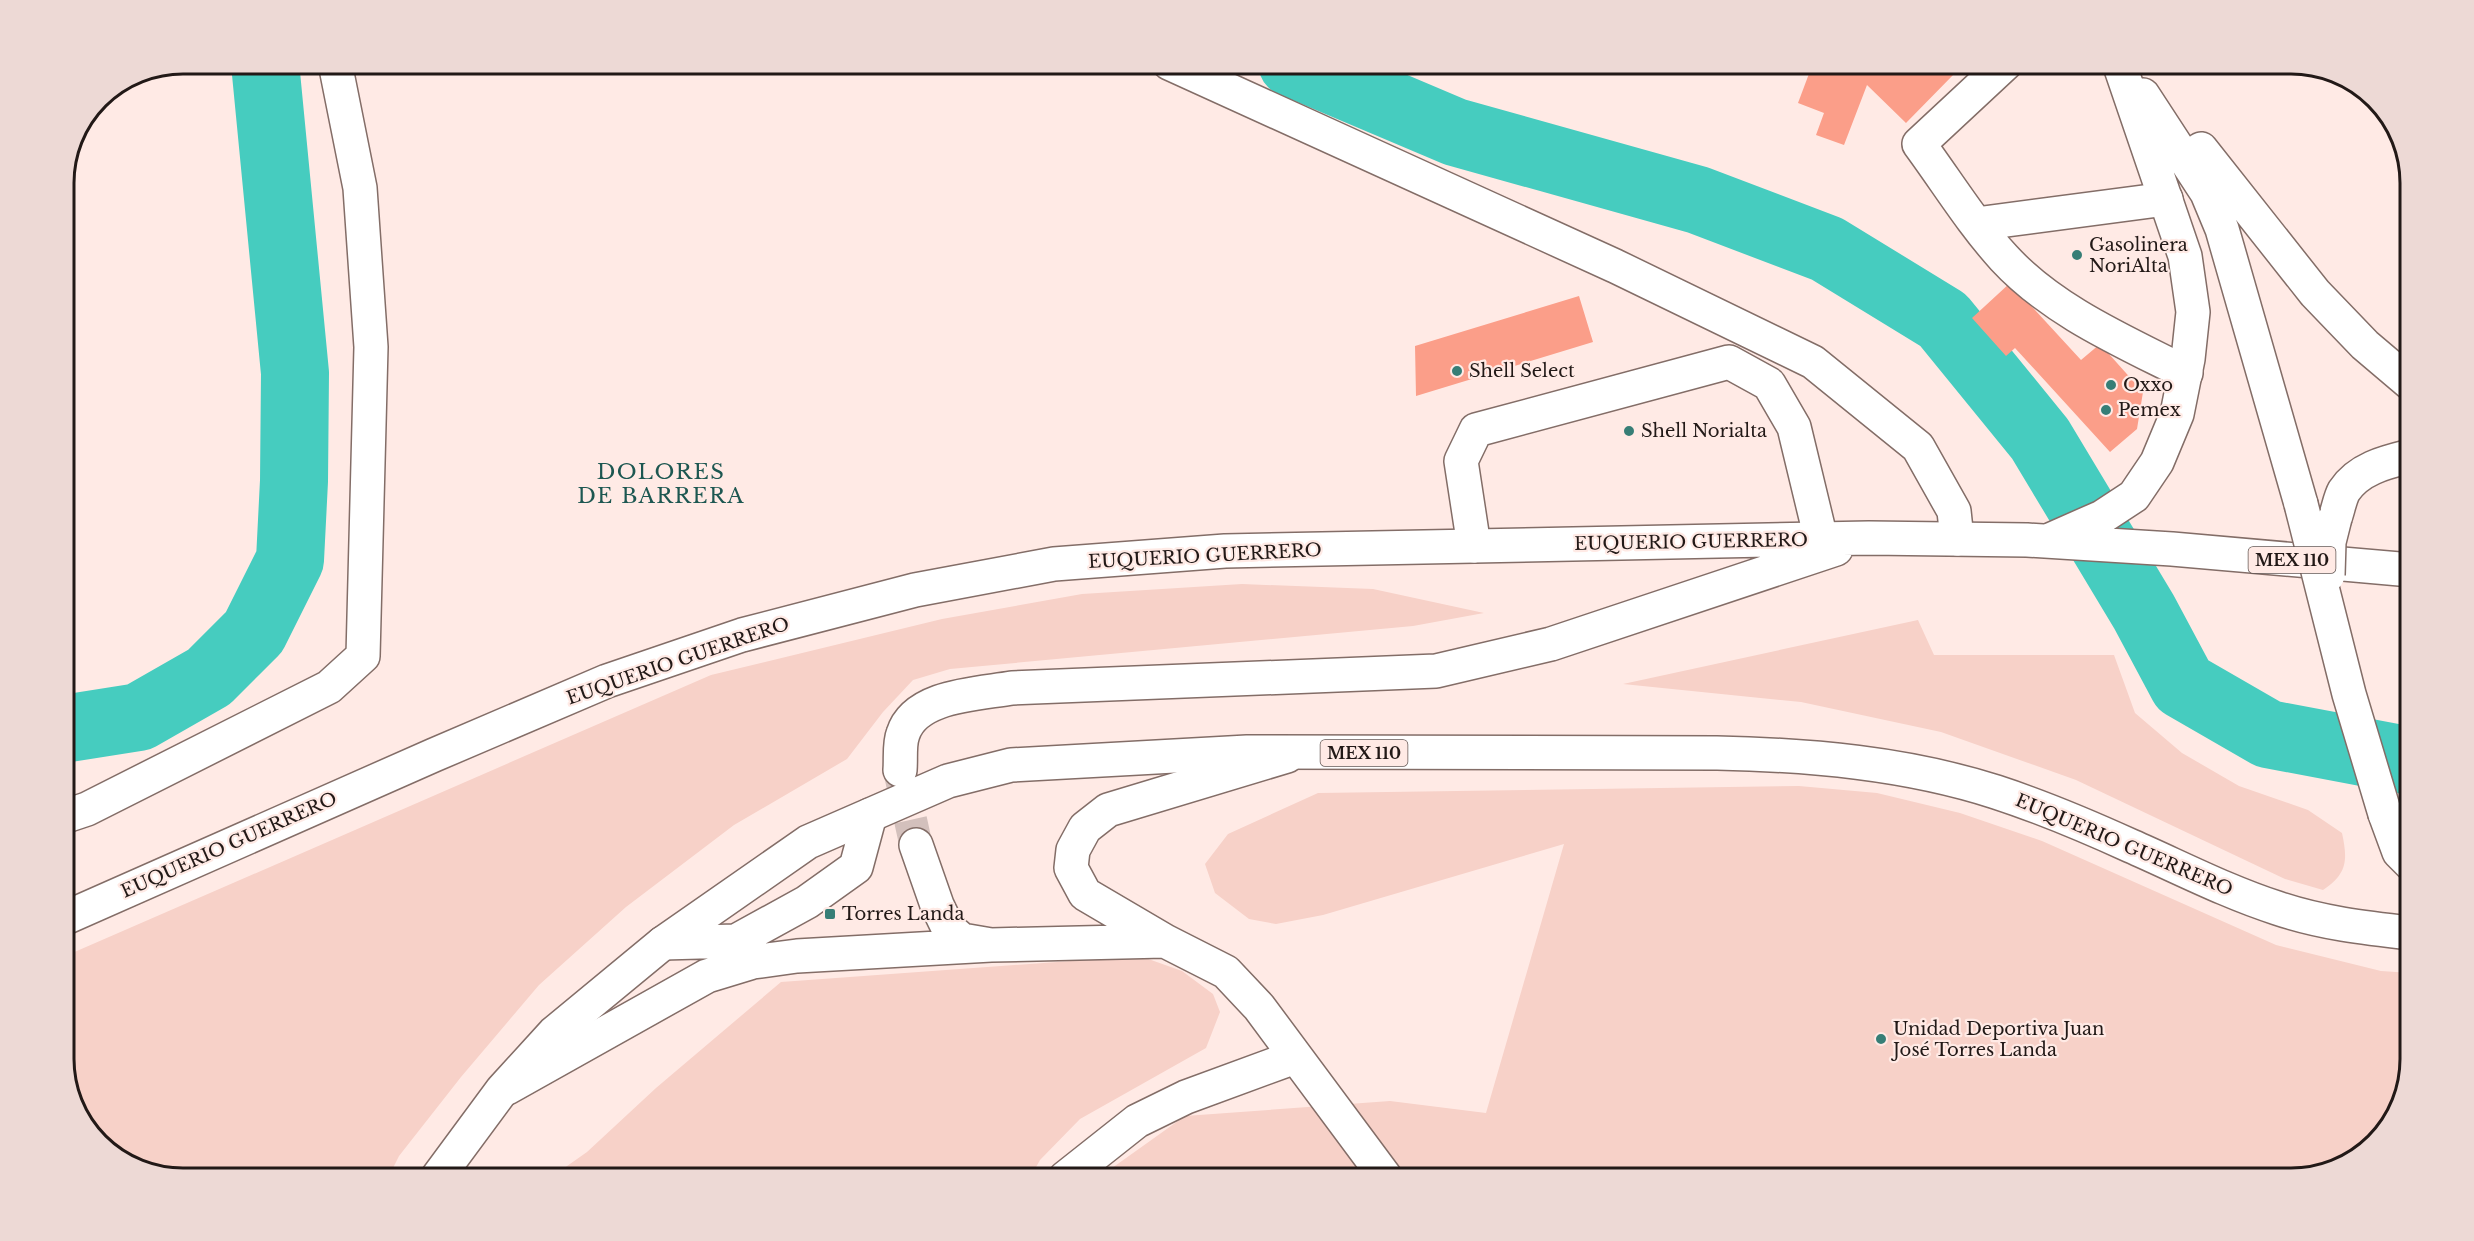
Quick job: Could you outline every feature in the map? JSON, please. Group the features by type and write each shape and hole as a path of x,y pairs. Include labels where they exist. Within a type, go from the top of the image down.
{"main road":[{"path":"74,813 87,809 329,687 363,656 371,347 360,188 337,74"},
{"path":"1193,74 1615,266 1813,362 1918,447 1953,511 1957,539"},
{"path":"1994,74 1919,144 1976,224 2005,259 2040,290 2090,324 2186,373"},
{"path":"2037,540 2102,517 2134,496 2157,462 2177,414 2186,373 2193,312 2186,256 2125,74"},
{"path":"2128,74 2207,193 2222,229 2301,504 2349,694 2385,814 2400,853"},
{"path":"2144,74 2315,293 2365,345 2400,375"},
{"path":"1976,224 2166,200"},
{"path":"1474,546 1461,461 1476,430 1729,362 1769,384 1794,427 1821,539"},
{"path":"2349,694 2328,582 2329,542 2344,491 2361,473 2385,462 2400,459"},
{"path":"900,770 902,736 909,719 924,707 952,698 1012,688 1436,671 1551,644 1869,538"},
{"name":"EUQUERIO GUERRERO","path":"74,914 434,754 608,681 742,635 915,590 1054,564 1225,551 1869,538 2037,540 2400,569"},
{"name":"EUQUERIO GUERRERO","path":"444,1168 502,1090 554,1033 663,943 808,842 948,781 1011,765 1247,752 1785,754 1925,774 1994,791 2066,818 2277,909 2348,927 2400,932"},
{"path":"1298,753 1108,810 1085,828 1073,850 1071,868 1085,894 1226,972 1259,1006 1378,1168"},
{"path":"663,943 736,941 807,902 856,867 870,814"},
{"path":"916,845 937,905 948,928 962,940 991,945"},
{"path":"502,1090 707,976 753,962 797,956 991,945 1165,940"},
{"path":"1078,1168 1137,1121 1186,1097 1295,1057"}],"shaded area":[{"path":"1242,584 1373,589 1484,613 1413,626 950,669 913,680 883,712 847,759 734,825 626,907 539,985 461,1077 399,1156 393,1168 169,1167 148,1162 122,1149 101,1130 85,1106 79,1093 74,1065 74,952 711,675 942,619 1082,594"},
{"path":"1918,620 1934,655 2114,655 2135,713 2182,753 2239,786 2308,810 2342,833 2345,859 2341,872 2323,890 2285,879 2076,780 1941,732 1801,702 1623,684"},
{"name":"Unidad Deportiva Juan José Torres Landa","path":"1799,786 1877,793 1960,813 2042,841 2276,945 2381,971 2400,972 2400,1072 2397,1086 2382,1119 2352,1149 2326,1162 2291,1168 1112,1168 1185,1116 1390,1101 1486,1113 1564,844 1323,915 1276,924 1249,919 1215,893 1205,864 1228,834 1318,793"},
{"path":"1140,956 1182,971 1213,994 1220,1012 1206,1048 1080,1119 1040,1160 1036,1168 564,1168 587,1152 656,1088 781,982"}],"building":[{"path":"1809,74 1954,74 1906,123 1867,85 1844,145 1816,135 1824,113 1798,103"},
{"path":"2010,283 2081,360 2100,344 2143,392 2137,429 2110,452 2015,348 2006,356 1972,318"},
{"name":"Shell Select","path":"1579,296 1593,342 1416,396 1415,346"}],"waterway":[{"path":"74,727 139,717 209,677 254,632 290,560 294,481 295,373 266,74"},
{"path":"1318,74 1455,132 1698,200 1827,249 1943,320 2040,439 2144,612 2183,685 2268,734 2400,759"}],"tunnel":[{"path":"900,772 916,845"}],"place":[{"name":"Gasolinera NoriAlta","path":"2077,255"},
{"name":"Shell Select","path":"1457,371"},
{"name":"Oxxo","path":"2111,385"},
{"name":"Pemex","path":"2106,410"},
{"name":"Shell Norialta","path":"1629,431"},
{"name":"Torres Landa","path":"830,914"},
{"name":"Unidad Deportiva Juan José Torres Landa","path":"1881,1039"}],"district":[{"name":"DOLORES DE BARRERA","path":"661,484"}]}
